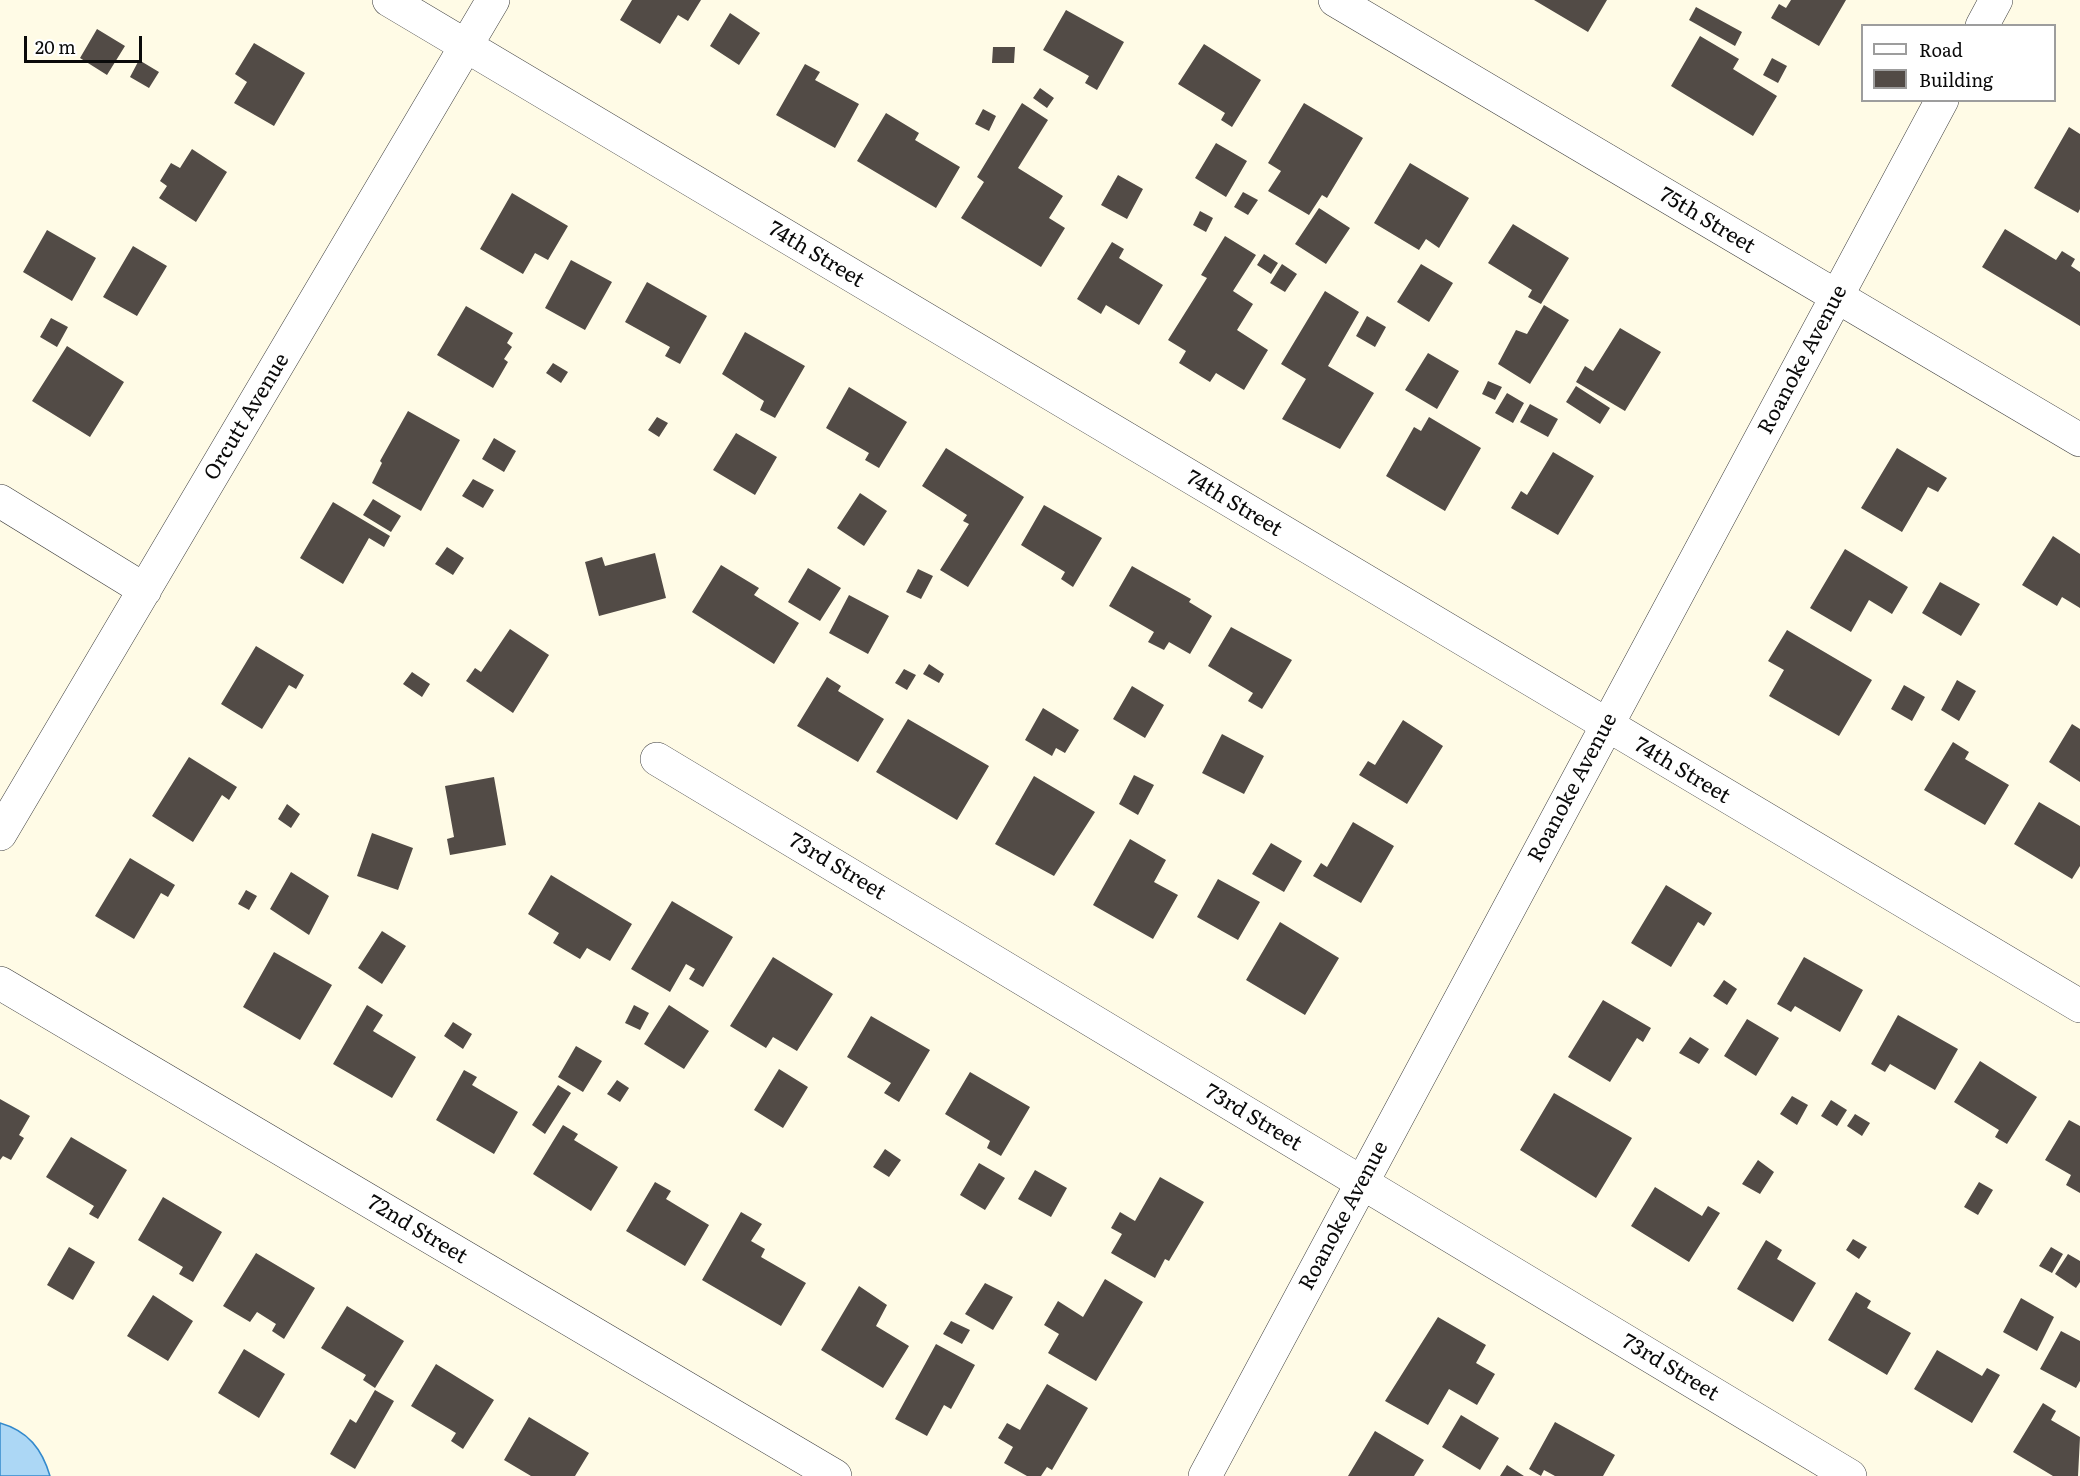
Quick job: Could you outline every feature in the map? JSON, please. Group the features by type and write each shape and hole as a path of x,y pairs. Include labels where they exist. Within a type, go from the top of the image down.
{"street":[{"name":"74th Street","path":"389,0 2080,1006"},
{"name":"Orcutt Avenue","path":"0,834 494,0"},
{"name":"75th Street","path":"1335,0 2080,440"},
{"path":"1983,24 1996,0"},
{"name":"Roanoke Avenue","path":"1205,1476 1941,102"},
{"path":"0,501 145,590"},
{"name":"73rd Street","path":"657,759 1850,1476"},
{"name":"72nd Street","path":"0,983 835,1476"}],"water":[{"path":"0,1423 10,1426 32,1442 43,1457 50,1476 0,1476"}],"building":[{"path":"632,0 701,0 688,21 678,15 660,44 620,20"},
{"path":"1534,0 1607,0 1588,32"},
{"path":"1791,0 1846,0 1819,46 1771,18 1779,4 1786,8"},
{"path":"1696,7 1742,32 1735,46 1689,20"},
{"path":"1066,10 1124,42 1097,90 1085,83 1089,76 1043,50"},
{"path":"730,13 760,33 739,65 710,46"},
{"path":"97,29 125,46 107,75 80,58"},
{"path":"1700,36 1739,59 1733,69 1777,96 1753,136 1671,86"},
{"path":"254,43 305,73 274,126 234,103 247,82 235,74"},
{"path":"1204,44 1261,80 1232,127 1221,120 1225,113 1178,84"},
{"path":"993,47 1015,47 1014,63 992,63"},
{"path":"1772,58 1787,66 1778,83 1763,75"},
{"path":"139,60 159,72 149,88 130,77"},
{"path":"805,64 820,72 815,80 859,104 835,148 776,115"},
{"path":"1040,88 1054,98 1047,108 1033,98"},
{"path":"1022,103 1048,120 1018,168 1063,196 1049,218 1065,228 1041,267 961,218 984,182 977,177"},
{"path":"1304,103 1363,138 1327,198 1322,195 1309,215 1268,191 1281,171 1268,163"},
{"path":"983,109 996,116 989,131 975,124"},
{"path":"886,113 919,133 915,140 960,167 936,208 857,161"},
{"path":"2069,127 2080,134 2080,209 2078,213 2034,188"},
{"path":"1216,143 1247,161 1226,197 1195,178"},
{"path":"192,149 227,172 196,222 159,198 167,186 160,181 171,163 180,168"},
{"path":"1410,163 1469,198 1439,248 1426,239 1419,250 1374,223"},
{"path":"1118,175 1143,189 1127,219 1101,205"},
{"path":"1243,192 1258,200 1248,215 1234,207"},
{"path":"512,193 568,226 548,260 535,253 523,274 480,249"},
{"path":"1319,208 1350,228 1326,264 1295,244"},
{"path":"1200,211 1213,218 1206,232 1193,225"},
{"path":"1513,224 1569,258 1541,304 1528,297 1532,290 1488,263"},
{"path":"2005,229 2056,260 2062,251 2075,259 2071,266 2080,272 2080,326 1982,267"},
{"path":"47,230 96,258 72,301 23,272"},
{"path":"1225,236 1256,255 1233,291 1253,304 1237,330 1268,350 1244,390 1216,373 1210,382 1179,363 1186,351 1168,340 1207,278 1201,275"},
{"path":"1112,242 1124,249 1119,258 1163,285 1139,325 1106,305 1101,314 1077,299"},
{"path":"133,246 167,266 137,316 103,297"},
{"path":"1264,254 1278,263 1271,274 1257,265"},
{"path":"571,260 612,282 585,330 545,308"},
{"path":"1282,264 1297,274 1285,292 1270,283"},
{"path":"1421,264 1453,283 1429,322 1397,302"},
{"path":"647,282 707,316 680,364 665,356 670,347 625,322"},
{"path":"1325,291 1359,312 1328,366 1374,393 1340,449 1282,419 1306,379 1281,364"},
{"path":"1544,305 1569,320 1530,384 1498,364 1516,330 1527,334"},
{"path":"466,306 513,333 507,343 512,347 504,359 508,362 493,388 437,355"},
{"path":"1367,316 1386,327 1375,347 1356,336"},
{"path":"51,318 68,327 57,347 40,337"},
{"path":"1620,328 1661,352 1625,411 1576,382 1585,366 1593,371"},
{"path":"745,332 805,366 775,418 760,410 764,401 722,374"},
{"path":"67,346 124,382 90,437 32,401"},
{"path":"1428,353 1459,371 1437,409 1405,390"},
{"path":"553,363 568,372 561,383 546,373"},
{"path":"1488,381 1502,387 1495,400 1482,394"},
{"path":"1576,386 1610,408 1600,424 1566,402"},
{"path":"849,387 907,422 879,468 865,460 869,453 826,428"},
{"path":"1507,393 1524,403 1513,423 1495,413"},
{"path":"1530,404 1558,419 1548,437 1520,422"},
{"path":"408,411 460,440 421,511 372,483 382,463 380,461"},
{"path":"657,417 668,423 659,437 648,430"},
{"path":"1429,417 1481,448 1445,511 1386,476 1414,427 1421,431"},
{"path":"736,433 777,457 755,495 713,470"},
{"path":"494,438 516,451 504,472 482,459"},
{"path":"946,448 1024,497 968,587 940,570 969,524 963,521 967,515 922,486"},
{"path":"1897,448 1947,478 1938,492 1928,487 1902,532 1861,508"},
{"path":"1553,452 1594,476 1558,535 1511,508 1521,491 1527,495"},
{"path":"473,479 494,490 483,508 462,496"},
{"path":"860,493 887,511 864,546 837,528"},
{"path":"373,499 401,516 391,532 363,515"},
{"path":"333,502 390,536 384,547 369,538 343,584 300,558"},
{"path":"1044,505 1102,538 1073,587 1061,579 1065,572 1021,545"},
{"path":"2053,536 2080,554 2080,608 2062,597 2057,606 2022,585"},
{"path":"447,547 464,558 453,575 435,564"},
{"path":"1845,549 1908,587 1892,614 1869,600 1851,632 1810,608"},
{"path":"655,553 666,598 599,616 585,562 602,557 605,566"},
{"path":"721,565 759,588 754,595 799,623 774,664 692,612"},
{"path":"1132,566 1191,599 1189,602 1212,616 1190,654 1169,642 1164,650 1148,642 1154,632 1109,606"},
{"path":"808,568 841,588 820,621 788,602"},
{"path":"918,569 933,576 921,599 906,592"},
{"path":"1940,582 1980,604 1961,636 1922,613"},
{"path":"849,595 889,616 868,654 829,633"},
{"path":"1231,627 1292,660 1262,709 1248,701 1253,693 1208,666"},
{"path":"510,629 549,655 513,713 466,681 475,668 481,672"},
{"path":"1787,630 1872,680 1839,736 1769,696 1784,670 1768,661"},
{"path":"256,646 304,675 296,689 289,685 262,729 221,704"},
{"path":"929,664 944,674 939,683 923,674"},
{"path":"904,669 916,675 907,690 895,683"},
{"path":"412,672 430,684 422,697 403,684"},
{"path":"827,677 841,686 838,691 884,719 858,762 797,726"},
{"path":"1957,680 1976,691 1959,721 1941,710"},
{"path":"1904,685 1925,697 1912,721 1891,709"},
{"path":"1132,686 1164,705 1145,738 1113,719"},
{"path":"1043,708 1079,730 1065,753 1056,748 1052,756 1025,740"},
{"path":"908,719 989,766 957,820 876,772"},
{"path":"1403,720 1443,746 1407,804 1359,775 1368,761 1375,765"},
{"path":"2072,724 2080,729 2080,782 2049,762"},
{"path":"1222,734 1264,756 1244,794 1202,773"},
{"path":"1953,742 1969,752 1965,759 2009,785 1985,825 1924,790"},
{"path":"189,757 237,787 229,800 222,795 193,842 152,816"},
{"path":"1134,775 1154,785 1138,815 1119,804"},
{"path":"1034,776 1095,812 1054,876 995,844"},
{"path":"494,777 506,845 450,855 447,839 454,837 445,786"},
{"path":"2039,802 2080,826 2080,866 2072,879 2014,844"},
{"path":"287,804 300,814 291,828 278,819"},
{"path":"1353,822 1394,846 1361,903 1313,876 1321,863 1327,867"},
{"path":"372,833 413,848 398,890 357,876"},
{"path":"1130,839 1166,860 1154,882 1178,895 1153,939 1093,905"},
{"path":"1271,843 1302,861 1284,892 1252,874"},
{"path":"130,858 175,885 168,897 161,893 134,939 95,916"},
{"path":"291,872 329,896 309,935 270,909"},
{"path":"551,875 632,924 610,961 587,948 580,959 553,943 559,933 528,914"},
{"path":"1218,879 1260,902 1238,940 1197,917"},
{"path":"1666,885 1712,913 1704,926 1698,922 1671,967 1631,943"},
{"path":"246,890 257,896 249,910 238,904"},
{"path":"672,901 733,937 703,987 689,979 695,969 686,964 670,992 631,969"},
{"path":"1280,922 1339,958 1305,1015 1246,980"},
{"path":"382,931 406,946 382,984 358,968"},
{"path":"274,952 332,985 300,1040 243,1007"},
{"path":"773,957 833,994 797,1051 773,1037 766,1048 730,1026"},
{"path":"1804,957 1863,990 1840,1032 1795,1006 1791,1012 1777,1004"},
{"path":"1724,980 1737,989 1727,1005 1713,996"},
{"path":"1603,1000 1651,1028 1643,1042 1637,1038 1610,1082 1568,1057"},
{"path":"367,1005 383,1015 373,1031 416,1057 392,1098 333,1064"},
{"path":"634,1005 649,1013 640,1030 625,1023"},
{"path":"669,1005 709,1031 684,1069 644,1044"},
{"path":"1898,1015 1958,1049 1935,1090 1890,1064 1885,1072 1871,1064"},
{"path":"871,1016 930,1050 899,1102 884,1093 891,1083 847,1057"},
{"path":"1747,1019 1779,1038 1756,1076 1724,1056"},
{"path":"453,1022 472,1034 463,1049 444,1036"},
{"path":"1690,1037 1709,1049 1699,1064 1679,1053"},
{"path":"576,1046 602,1061 583,1092 558,1077"},
{"path":"1980,1061 2037,1097 2007,1144 1995,1137 1999,1130 1954,1102"},
{"path":"779,1069 808,1087 783,1128 754,1110"},
{"path":"464,1070 477,1077 472,1085 518,1112 494,1154 436,1120"},
{"path":"970,1072 1030,1107 1001,1156 987,1148 990,1141 945,1114"},
{"path":"617,1080 629,1088 620,1102 607,1094"},
{"path":"558,1085 571,1093 545,1134 532,1125"},
{"path":"1554,1093 1632,1138 1596,1198 1520,1150"},
{"path":"1792,1096 1808,1105 1797,1125 1780,1114"},
{"path":"0,1099 30,1116 19,1135 24,1138 11,1160 3,1156 0,1160"},
{"path":"1831,1100 1847,1110 1837,1126 1821,1116"},
{"path":"1855,1114 1870,1123 1862,1136 1847,1126"},
{"path":"2069,1120 2080,1126 2080,1193 2066,1185 2071,1175 2045,1160"},
{"path":"563,1125 578,1134 574,1140 618,1167 591,1211 533,1174"},
{"path":"71,1137 127,1170 98,1219 89,1214 94,1206 46,1177"},
{"path":"885,1149 901,1160 889,1177 873,1167"},
{"path":"1758,1160 1774,1172 1760,1194 1742,1184"},
{"path":"979,1163 1005,1178 985,1210 960,1195"},
{"path":"1035,1170 1067,1188 1051,1217 1018,1199"},
{"path":"1160,1177 1204,1202 1169,1261 1165,1259 1155,1278 1111,1253 1122,1234 1111,1228 1120,1212 1135,1221"},
{"path":"655,1182 671,1191 666,1199 709,1225 685,1266 626,1231"},
{"path":"1979,1182 1993,1190 1978,1215 1964,1207"},
{"path":"1655,1187 1702,1216 1708,1206 1720,1213 1689,1262 1631,1226"},
{"path":"163,1197 222,1232 193,1282 179,1274 183,1267 138,1240"},
{"path":"741,1212 762,1224 751,1241 765,1249 761,1257 806,1283 781,1326 702,1280"},
{"path":"1853,1239 1867,1247 1859,1259 1846,1250"},
{"path":"1766,1240 1782,1250 1777,1259 1816,1283 1793,1322 1737,1289"},
{"path":"69,1247 95,1262 73,1300 47,1285"},
{"path":"2051,1247 2063,1254 2052,1273 2039,1266"},
{"path":"256,1253 315,1288 284,1339 272,1331 276,1324 257,1312 250,1322 223,1306"},
{"path":"2068,1254 2080,1261 2080,1282 2076,1288 2055,1274"},
{"path":"1105,1279 1143,1302 1096,1381 1048,1353 1059,1334 1044,1325 1058,1301 1083,1317"},
{"path":"985,1283 1013,1297 993,1330 965,1314"},
{"path":"859,1286 887,1305 876,1326 909,1346 883,1388 821,1350"},
{"path":"1856,1292 1871,1301 1867,1308 1911,1333 1887,1375 1828,1340"},
{"path":"153,1295 193,1321 168,1361 127,1336"},
{"path":"2021,1298 2054,1317 2037,1351 2003,1332"},
{"path":"347,1306 404,1341 375,1388 363,1380 366,1375 321,1348"},
{"path":"1438,1317 1486,1345 1476,1363 1495,1374 1477,1405 1449,1389 1428,1425 1385,1401"},
{"path":"951,1321 970,1330 962,1344 943,1334"},
{"path":"2061,1331 2080,1341 2080,1381 2076,1388 2040,1369"},
{"path":"936,1344 975,1365 951,1409 944,1405 927,1436 895,1419"},
{"path":"244,1349 285,1374 259,1418 218,1393"},
{"path":"1937,1350 1982,1376 1987,1368 2000,1375 1972,1423 1914,1389"},
{"path":"436,1364 494,1400 463,1449 451,1441 456,1433 411,1406"},
{"path":"1047,1384 1088,1408 1052,1470 1047,1467 1041,1476 1027,1476 1004,1463 1013,1447 998,1438 1007,1423 1020,1430"},
{"path":"375,1390 394,1401 355,1469 330,1454 350,1419 356,1423"},
{"path":"2043,1403 2056,1411 2051,1420 2080,1437 2078,1476 2053,1476 2013,1452"},
{"path":"1461,1415 1499,1438 1480,1470 1442,1447"},
{"path":"529,1417 589,1453 575,1476 531,1476 504,1460"},
{"path":"1555,1422 1615,1455 1603,1476 1555,1476 1544,1470 1541,1476 1529,1469"},
{"path":"1375,1431 1424,1460 1414,1476 1348,1476"},
{"path":"1507,1465 1524,1476 1500,1476"}]}
